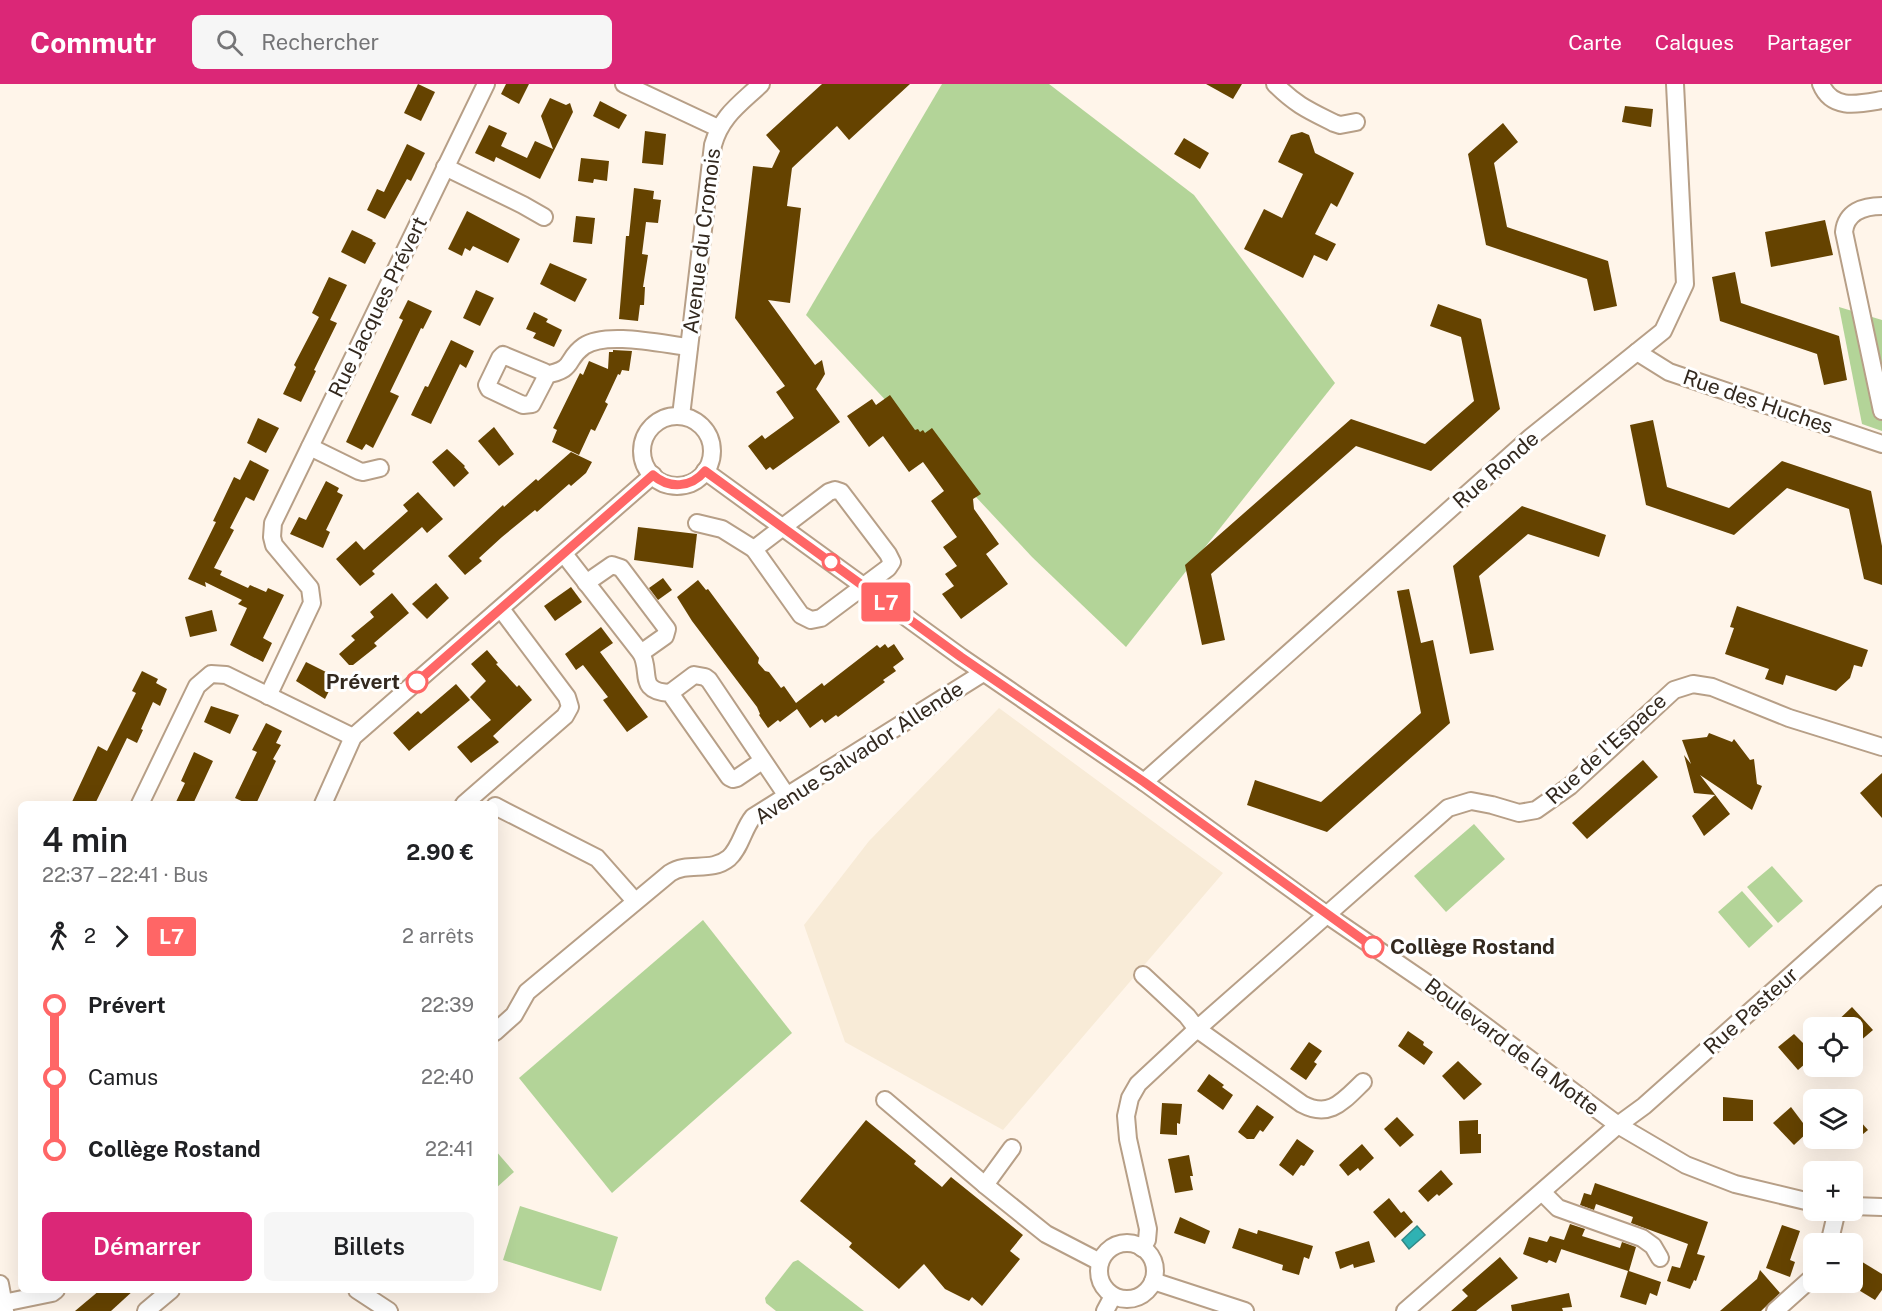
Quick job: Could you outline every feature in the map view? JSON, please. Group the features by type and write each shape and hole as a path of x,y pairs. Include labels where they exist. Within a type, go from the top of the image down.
{"street":[{"name":"Rue Jacques Prévert","path":"268,696 312,603 310,588 274,545 272,528 486,84"},
{"path":"624,84 718,128"},
{"name":"Avenue du Cromois","path":"681,416 713,145 718,128 725,117 762,84"},
{"path":"1275,84 1298,105 1334,123 1340,125 1356,122"},
{"name":"Rue Ronde","path":"1144,782 1531,437 1663,331 1685,284 1675,84"},
{"path":"1821,84 1824,92 1838,103 1856,104 1882,100"},
{"path":"445,167 544,217"},
{"path":"1882,206 1862,208 1853,213 1848,218 1844,232 1882,411"},
{"path":"545,375 564,370 581,348 600,339 614,338 689,347"},
{"name":"Rue des Huches","path":"1637,352 1669,372 1882,444"},
{"path":"681,416 701,426 708,434 712,454 705,471 695,480 674,486 664,483 653,475 647,469 642,446 652,426 662,419 681,416"},
{"path":"310,447 358,471 380,468"},
{"name":"Boulevard de la Motte","path":"705,471 983,673 1144,782 1326,915 1437,990 1618,1125 1686,1165 1734,1184 1803,1200"},
{"path":"324,801 353,737 653,475"},
{"path":"697,523 722,529 754,549 806,619 821,618 888,568 892,562 841,492 835,490 782,526 754,549"},
{"path":"564,554 641,653 645,661 645,675 649,685 656,691 670,693 694,675 709,680 787,796"},
{"path":"586,583 612,565 621,568 667,629 665,636 641,653"},
{"path":"469,800 565,716 570,707 567,697 501,609"},
{"name":"Avenue Salvador Allende","path":"498,1029 514,1015 527,992 676,869 711,867 729,858 740,843 751,819 983,673"},
{"path":"141,801 197,686 211,674 226,675 353,737"},
{"name":"Rue de l'Espace","path":"1142,1248 1147,1240 1148,1229 1128,1139 1126,1116 1138,1084 1197,1029 1448,808 1472,801 1519,813 1536,810 1554,799 1674,690 1693,684 1712,687 1789,718 1882,747"},
{"path":"670,693 730,778 737,778 762,761"},
{"path":"498,808 602,861 635,902"},
{"name":"Rue Pasteur","path":"1405,1311 1618,1125 1644,1106 1882,894"},
{"path":"1143,975 1187,1016 1197,1029 1302,1104 1314,1110 1327,1110 1336,1106 1363,1082"},
{"path":"885,1100 1046,1234 1100,1262"},
{"path":"985,1185 1012,1148"},
{"path":"1542,1192 1558,1208 1642,1238 1653,1246 1660,1258"},
{"path":"1863,1206 1882,1207"},
{"path":"1126,1243 1142,1248 1150,1255 1154,1263 1153,1281 1149,1289 1134,1299 1109,1303 1099,1277 1100,1262 1107,1250 1126,1243"},
{"path":"1153,1281 1245,1311"},
{"path":"0,1284 4,1307 52,1293"},
{"path":"1775,1311 1803,1286"},
{"path":"146,1311 167,1293"},
{"path":"362,1293 389,1311"}],"shaded area":[{"path":"999,708 1223,873 1003,1130 845,1042 804,925 869,841"}],"green space":[{"path":"942,84 1049,84 1194,195 1335,383 1126,647 1032,557 806,315"},
{"path":"1839,307 1882,320 1882,431 1862,424"},
{"path":"1474,824 1505,859 1446,912 1414,876"},
{"path":"1772,866 1803,901 1778,923 1747,887"},
{"path":"1742,891 1773,926 1749,948 1718,912"},
{"path":"703,920 792,1033 612,1193 519,1078"},
{"path":"498,1153 514,1172 498,1186"},
{"path":"520,1206 618,1237 601,1291 503,1260"},
{"path":"798,1260 864,1311 776,1311 766,1303 765,1298 793,1262"}],"water":[{"path":"1417,1226 1425,1235 1409,1249 1402,1240"}],"building":[{"path":"418,84 435,92 421,121 404,113"},
{"path":"506,84 529,84 519,104 501,94"},
{"path":"822,84 910,84 849,140 837,126 792,168 787,206 801,208 790,303 768,300 815,365 822,360 825,374 816,389 840,422 773,470 770,467 766,470 748,446 762,435 765,439 794,418 776,392 785,386 735,318 753,166 772,168 780,151 766,135"},
{"path":"1206,84 1242,84 1233,99"},
{"path":"550,98 566,105 570,103 573,112 540,179 496,157 494,162 475,153 489,125 507,133 501,146 527,158 535,141 553,149 541,116"},
{"path":"600,101 627,115 619,129 593,116"},
{"path":"1625,106 1653,109 1651,127 1622,122"},
{"path":"1503,123 1518,142 1494,163 1507,227 1608,261 1617,306 1594,311 1587,279 1486,245 1468,154"},
{"path":"645,131 666,134 663,165 642,163"},
{"path":"1302,132 1309,135 1315,153 1354,173 1337,207 1331,203 1315,234 1336,244 1327,261 1314,255 1303,278 1244,249 1264,209 1282,218 1303,174 1278,162 1291,135"},
{"path":"1184,138 1209,153 1200,169 1174,154"},
{"path":"407,144 425,153 411,181 407,179 385,219 367,210 377,189 384,192"},
{"path":"581,158 609,161 607,181 594,179 593,183 578,181"},
{"path":"634,188 654,191 653,199 661,200 658,223 646,222 642,254 648,255 643,287 645,287 644,305 640,305 638,321 619,319 626,236 629,236"},
{"path":"467,211 520,239 508,263 473,246 470,251 465,248 462,256 448,249"},
{"path":"576,216 595,218 592,244 573,242"},
{"path":"1825,220 1833,255 1771,267 1765,232"},
{"path":"352,230 376,243 365,264 341,252"},
{"path":"550,263 587,279 575,302 540,284"},
{"path":"1735,272 1741,303 1839,336 1847,380 1824,385 1817,354 1720,321 1712,277"},
{"path":"329,277 347,285 330,320 337,323 301,402 283,394 296,367 294,365 319,317 312,313"},
{"path":"476,290 494,298 480,326 463,318"},
{"path":"408,300 432,311 423,329 421,328 390,392 399,396 373,448 366,444 362,450 346,442 403,320 399,318"},
{"path":"1438,304 1481,319 1500,409 1431,471 1356,446 1211,574 1225,640 1202,645 1185,565 1351,419 1425,444 1474,401 1461,337 1430,326"},
{"path":"534,312 548,319 546,322 562,330 554,347 533,338 536,333 526,329"},
{"path":"451,340 474,351 466,368 460,364 431,424 411,415 425,386 428,387"},
{"path":"613,350 632,351 629,371 622,370 620,375 618,374 605,402 608,404 595,431 591,429 579,455 552,442 557,430 553,428 580,373 583,375 589,361 608,369 609,352"},
{"path":"890,395 915,430 918,429 920,432 923,430 925,433 932,428 981,494 973,499 974,509 999,544 986,554 1008,584 961,619 942,594 954,586 945,574 957,566 943,547 957,537 931,501 944,491 923,462 909,472 883,436 869,447 847,416 872,399 876,405"},
{"path":"258,418 279,428 266,453 247,443"},
{"path":"1653,420 1667,487 1729,508 1782,461 1871,491 1882,546 1882,585 1864,579 1849,509 1787,488 1734,535 1646,505 1630,425"},
{"path":"494,427 514,454 499,466 478,441"},
{"path":"447,449 469,473 454,487 432,462"},
{"path":"571,452 592,462 586,473 502,537 479,558 482,561 465,575 448,556 503,505 504,507 536,479 538,481"},
{"path":"250,460 269,470 254,501 246,497 230,528 234,530 214,568 222,571 220,575 248,588 250,585 266,592 268,588 284,595 263,638 272,643 263,662 230,645 247,608 238,604 242,600 205,582 206,587 188,579 216,522 213,521 234,477 240,480"},
{"path":"326,481 339,488 337,492 343,495 326,530 330,532 323,548 290,534 299,517 306,520"},
{"path":"418,492 443,519 427,533 422,527 372,571 375,574 360,586 336,559 356,541 364,550 408,511 403,505"},
{"path":"1522,506 1606,535 1599,557 1528,534 1479,576 1494,650 1470,654 1453,566"},
{"path":"638,527 697,534 693,568 634,560"},
{"path":"663,578 672,590 658,600 649,588"},
{"path":"698,580 706,590 708,589 759,658 758,663 769,672 781,688 784,686 796,703 822,683 824,686 877,645 880,648 885,644 888,648 894,644 904,659 893,667 896,671 883,680 885,682 838,717 836,715 825,723 822,719 810,728 797,709 768,728 759,715 757,707 692,621 677,597"},
{"path":"436,583 449,598 427,619 412,604"},
{"path":"571,587 582,602 555,621 544,606"},
{"path":"1409,589 1421,643 1433,640 1450,723 1327,832 1247,805 1255,780 1321,802 1421,713 1397,591"},
{"path":"392,593 409,613 374,643 377,646 353,665 349,665 339,654 355,640 351,636 374,617 370,612"},
{"path":"1737,606 1868,650 1862,667 1854,665 1850,678 1836,691 1786,675 1783,685 1765,679 1769,669 1725,654 1734,628 1730,627"},
{"path":"212,610 217,631 190,637 185,617"},
{"path":"601,627 613,643 600,652 648,717 627,732 603,700 608,697 583,665 576,670 565,654"},
{"path":"487,650 498,663 496,664 532,700 493,736 499,742 471,763 457,747 491,720 470,697 486,681 471,664"},
{"path":"306,662 336,677 325,699 296,681"},
{"path":"142,671 158,679 156,683 167,689 160,706 153,702 137,743 127,738 96,801 72,801 98,746 107,751 136,693 132,691"},
{"path":"456,684 470,700 409,751 393,733 418,711 421,714"},
{"path":"211,706 239,715 230,734 204,722"},
{"path":"266,723 282,731 276,743 281,745 273,759 276,761 257,801 242,801 235,798 257,752 252,750"},
{"path":"1709,733 1732,742 1734,739 1750,760 1754,759 1757,784 1762,786 1752,810 1700,775 1730,814 1704,836 1692,816 1715,795 1694,793 1684,755 1691,764 1682,740 1707,737"},
{"path":"194,752 213,761 194,801 176,801 185,783 181,781"},
{"path":"1643,760 1658,777 1587,839 1572,823"},
{"path":"1882,773 1882,818 1860,793"},
{"path":"1852,1007 1861,1017 1842,1017"},
{"path":"1863,1019 1873,1030 1863,1039"},
{"path":"1408,1031 1424,1042 1423,1045 1433,1052 1424,1065 1398,1046"},
{"path":"1794,1034 1803,1043 1803,1066 1798,1070 1778,1047"},
{"path":"1309,1042 1322,1051 1314,1062 1317,1064 1306,1080 1290,1069"},
{"path":"1458,1061 1482,1084 1464,1100 1442,1076"},
{"path":"1209,1074 1233,1095 1223,1110 1197,1091"},
{"path":"1723,1097 1753,1100 1753,1121 1723,1121"},
{"path":"1162,1103 1182,1104 1180,1124 1177,1123 1177,1135 1160,1134"},
{"path":"1257,1105 1274,1117 1263,1132 1260,1130 1254,1139 1247,1139 1238,1132"},
{"path":"1791,1107 1803,1123 1803,1137 1794,1145 1773,1123"},
{"path":"1397,1117 1414,1135 1400,1147 1384,1129"},
{"path":"866,1120 916,1161 914,1164 942,1187 951,1177 1023,1235 1010,1251 1020,1259 982,1306 972,1297 969,1301 945,1289 924,1264 899,1289 849,1247 852,1243 800,1201"},
{"path":"1478,1120 1481,1153 1460,1154 1459,1121"},
{"path":"1863,1124 1868,1130 1863,1134"},
{"path":"1297,1139 1314,1151 1304,1166 1301,1165 1293,1176 1279,1165"},
{"path":"1362,1144 1374,1158 1360,1171 1358,1168 1348,1176 1339,1165"},
{"path":"1189,1155 1193,1190 1175,1193 1168,1159"},
{"path":"1441,1170 1453,1184 1428,1202 1418,1191"},
{"path":"1595,1183 1708,1222 1697,1254 1705,1256 1696,1281 1694,1280 1690,1289 1667,1281 1672,1266 1680,1268 1688,1244 1631,1223 1633,1217 1596,1204 1594,1210 1580,1205 1584,1193 1591,1195"},
{"path":"1389,1198 1401,1213 1404,1211 1413,1222 1395,1238 1373,1212"},
{"path":"1180,1217 1210,1231 1205,1244 1174,1233"},
{"path":"1570,1224 1585,1229 1582,1236 1620,1248 1622,1242 1636,1247 1629,1271 1661,1282 1657,1296 1650,1293 1646,1305 1620,1297 1628,1271 1561,1249 1556,1263 1549,1260 1547,1263 1523,1254 1529,1237 1547,1242 1550,1236 1564,1240"},
{"path":"1782,1225 1800,1231 1790,1260 1795,1262 1790,1277 1766,1268"},
{"path":"1239,1228 1257,1234 1258,1230 1313,1246 1309,1259 1304,1257 1299,1275 1282,1270 1283,1265 1232,1248"},
{"path":"1369,1241 1375,1262 1354,1268 1353,1264 1340,1269 1335,1252"},
{"path":"1500,1257 1518,1278 1476,1311 1451,1311 1468,1296 1462,1290"},
{"path":"1863,1262 1882,1274 1882,1290 1875,1300 1863,1293"},
{"path":"1760,1270 1780,1293 1761,1311 1720,1311 1757,1279"},
{"path":"96,1293 131,1293 111,1311 75,1311"},
{"path":"1569,1293 1572,1307 1562,1308 1563,1311 1512,1311 1511,1305"}],"bus line":[{"name":"L7","path":"417,682 653,475 664,483 674,486 695,480 705,471 983,673 1144,782 1373,947"}],"place":[{"name":"Prévert","path":"417,682"},
{"name":"Collège Rostand","path":"1373,947"}]}
